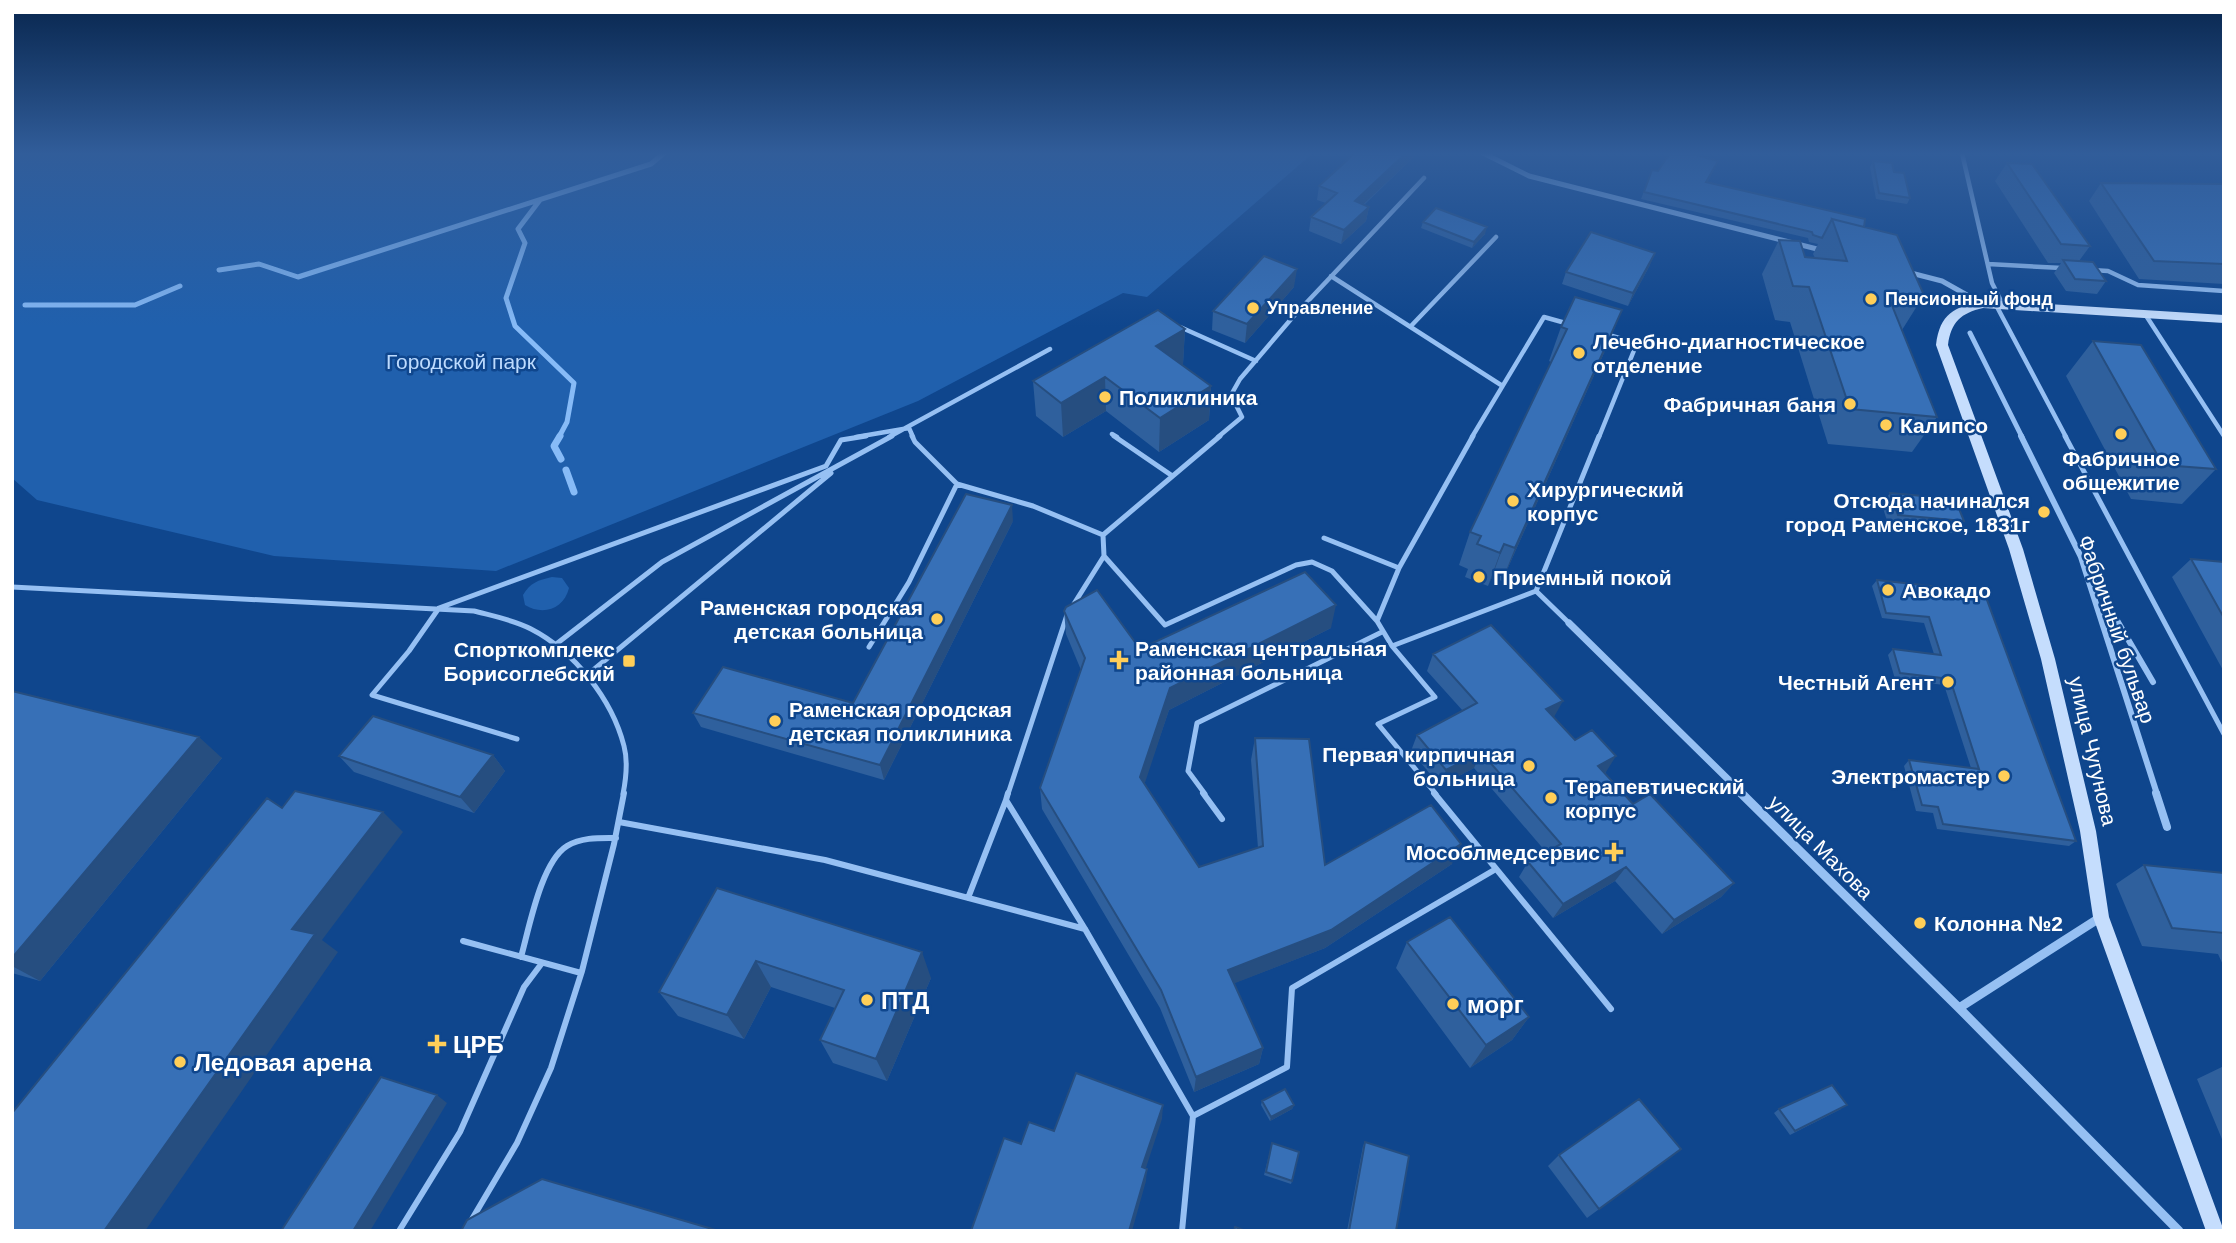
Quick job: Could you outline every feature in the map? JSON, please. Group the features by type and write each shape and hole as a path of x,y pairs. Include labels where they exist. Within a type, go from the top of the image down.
{"main road":[{"path":"1994,305 2224,319"},
{"name":"улица Чугунова","path":"1994,305 1964,308 1954,315 1943,328 1941,345 2016,549 2048,659 2088,831 2101,917 2216,1231"}],"street":[{"path":"1668,211 1833,253"},
{"path":"1897,270 1942,281 1994,305"},
{"name":"Фабричный бульвар","path":"1970,333 2081,557 2167,827"},
{"path":"2081,557 2153,682"},
{"name":"улица Махова","path":"1569,622 1959,1008 2179,1231"},
{"path":"1959,1008 2101,917"}],"lane":[{"path":"1102,536 1242,417 1231,395 1240,379 1393,211"},
{"path":"1976,211 1992,283 1994,305 2224,734"},
{"path":"1411,326 1496,237"},
{"path":"1988,264 2069,268"},
{"path":"2082,269 2108,271 2138,285 2224,291"},
{"path":"1331,276 1501,385"},
{"path":"2145,314 2224,436"},
{"path":"1377,621 1399,568 1501,385 1514,370 1544,317 1571,324"},
{"path":"1178,326 1256,361"},
{"path":"1392,646 1536,591 1637,343 1597,332"},
{"path":"555,645 662,562 1050,349"},
{"path":"909,428 915,442 957,484 1033,506 1102,536"},
{"path":"517,738 372,695 409,651 439,608 826,466 841,440 909,428"},
{"path":"1112,434 1171,475"},
{"path":"586,676 842,465"},
{"path":"869,647 909,582 957,484"},
{"path":"1102,536 1104,556 1165,625 1296,565 1312,562 1332,571 1377,621 1392,646 1434,698 1378,724 1611,1009"},
{"path":"1324,538 1399,568"},
{"path":"968,898 1006,800 1066,616 1104,556"},
{"path":"12,587 474,611 531,629 555,645 605,700 625,748 619,822 581,973 547,1077 524,1130 465,1231"},
{"path":"1536,591 1569,622"},
{"path":"1223,819 1188,771 1197,723 1382,632"},
{"path":"1006,800 1085,929 1193,1116 1182,1231"},
{"path":"619,822 825,860 1085,929"},
{"path":"521,957 550,867 563,849 586,838 616,838"},
{"path":"1193,1116 1287,1067 1292,988 1496,869"},
{"path":"463,941 581,973"},
{"path":"399,1231 460,1132 524,987 542,962"}],"green space":[{"name":"Городской парк","path":"12,211 1246,211 1147,297 1123,293 918,401 496,571 274,556 37,500 12,478"},
{"path":"552,577 562,578 569,588 563,601 546,610 525,605 523,595 529,588"}],"building":[{"path":"1317,211 1365,211 1344,230 1311,217"},
{"path":"1433,211 1444,211 1487,227 1474,242 1423,222"},
{"path":"1724,211 1831,211 1865,219 1864,227 1832,219 1822,238 1812,232"},
{"path":"2039,211 2065,211 2090,246 2061,244"},
{"path":"2120,211 2224,211 2224,264 2154,261"},
{"path":"1832,219 1897,235 1924,295 1887,293 1937,417 1850,409 1809,287 1793,286 1779,240 1800,241 1805,257 1847,261"},
{"path":"1591,232 1655,253 1633,293 1566,272"},
{"path":"1264,256 1297,269 1247,324 1213,311"},
{"path":"2063,260 2093,262 2106,281 2075,279"},
{"path":"1575,297 1622,310 1515,548 1504,544 1500,553 1477,544 1481,536 1470,532 1567,329 1561,327"},
{"path":"1158,310 1185,329 1156,346 1211,386 1160,418 1105,377 1061,403 1033,381"},
{"path":"2093,341 2141,345 2216,469 2163,465"},
{"path":"1890,493 1955,499 1964,521 1898,515"},
{"path":"966,494 1012,505 880,765 693,713 723,667 853,703"},
{"path":"2191,559 2224,562 2224,618"},
{"path":"1305,572 1336,605 1170,688 1140,777 1199,867 1263,846 1255,738 1309,739 1325,865 1431,805 1461,844 1331,930 1228,970 1263,1048 1196,1077 1161,990 1040,788 1085,658 1064,611 1066,607 1097,590 1140,649"},
{"path":"1877,580 1984,592 2076,841 1943,824 1938,807 1922,805 1909,760 1979,769 1950,679 1900,673 1893,649 1941,655 1929,617 1886,613"},
{"name":"Терапевтический корпус","path":"1491,625 1563,701 1546,709 1575,740 1592,730 1616,756 1598,766 1633,804 1650,794 1734,883 1674,920 1626,867 1563,904 1528,862 1561,844 1481,752 1446,770 1417,735 1477,703 1433,654"},
{"path":"12,691 199,737 12,958"},
{"path":"373,716 493,755 460,797 339,756"},
{"name":"Ледовая арена","path":"295,791 383,812 292,929 315,934 104,1231 12,1231 12,1113 267,798 282,808"},
{"path":"2144,865 2224,873 2224,933 2172,928"},
{"name":"ПТД","path":"717,888 922,952 876,1059 820,1040 844,990 756,961 727,1015 659,992"},
{"path":"1450,917 1529,1017 1486,1045 1407,942"},
{"path":"1076,1073 1163,1105 1142,1167 1147,1169 1129,1231 971,1231 1004,1138 1021,1144 1029,1122 1054,1131"},
{"path":"381,1077 437,1095 353,1231 281,1231"},
{"path":"1832,1085 1847,1105 1795,1131 1779,1109"},
{"path":"1285,1089 1294,1105 1271,1117 1262,1101"},
{"path":"1639,1099 1681,1149 1599,1209 1559,1155"},
{"path":"1365,1142 1409,1156 1396,1231 1349,1231"},
{"path":"1272,1143 1299,1152 1292,1181 1266,1172"},
{"path":"542,1179 719,1231 461,1231 467,1220"}],"waterway":[{"path":"219,270 259,264 298,277 504,211"},
{"path":"532,211 518,229 525,243 506,298 515,326 574,383 567,422 559,437"},
{"path":"25,305 135,305 180,286"},
{"path":"560,436 554,446 561,459"},
{"path":"566,470 574,492"}],"place":[{"name":"Пенсионный фонд","path":"1871,299"},
{"name":"Управление","path":"1253,308"},
{"name":"Лечебно-диагностическое отделение","path":"1579,353"},
{"name":"Поликлиника","path":"1105,397"},
{"name":"Фабричная баня","path":"1850,404"},
{"name":"Калипсо","path":"1886,425"},
{"name":"Фабричное общежитие","path":"2121,434"},
{"name":"Хирургический корпус","path":"1513,501"},
{"name":"Отсюда начинался город Раменское, 1831г","path":"2044,512"},
{"name":"Приемный покой","path":"1479,577"},
{"name":"Авокадо","path":"1888,590"},
{"name":"Раменская городская детская больница","path":"937,619"},
{"name":"Раменская центральная районная больница","path":"1119,660"},
{"name":"Спорткомплекс Борисоглебский","path":"629,661"},
{"name":"Честный Агент","path":"1948,682"},
{"name":"Раменская городская детская поликлиника","path":"775,721"},
{"name":"Первая кирпичная больница","path":"1529,766"},
{"name":"Электромастер","path":"2004,776"},
{"name":"Терапевтический корпус","path":"1551,798"},
{"name":"Мособлмедсервис","path":"1614,852"},
{"name":"Колонна №2","path":"1920,923"},
{"name":"ПТД","path":"867,1000"},
{"name":"морг","path":"1453,1004"},
{"name":"ЦРБ","path":"437,1044"},
{"name":"Ледовая арена","path":"180,1062"}]}
